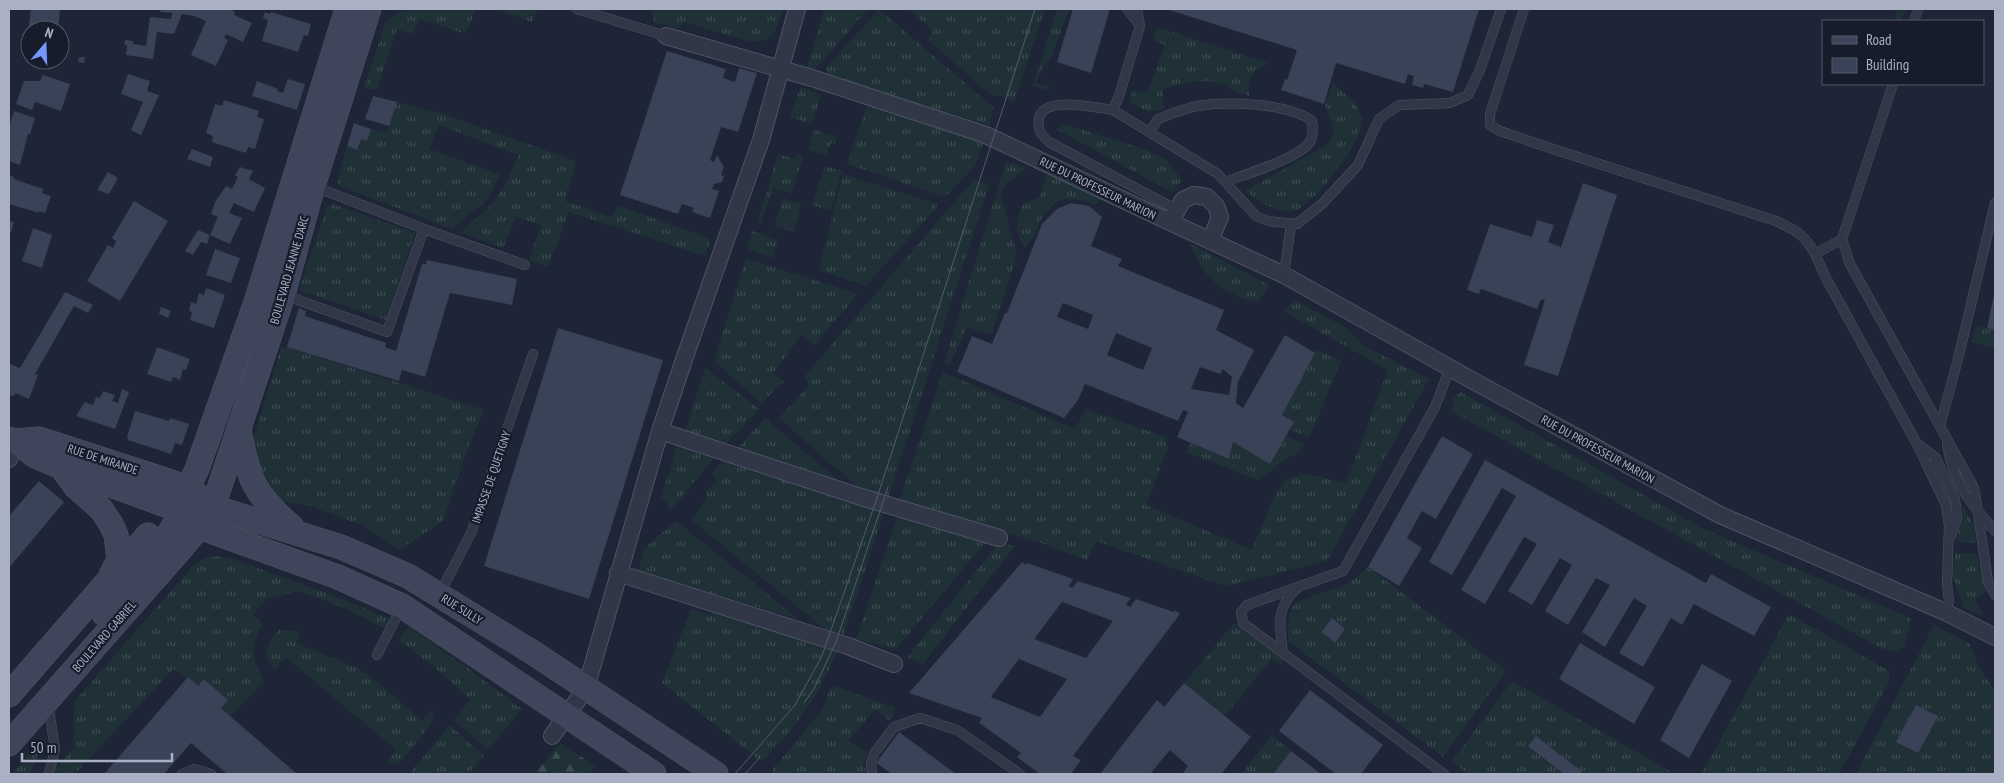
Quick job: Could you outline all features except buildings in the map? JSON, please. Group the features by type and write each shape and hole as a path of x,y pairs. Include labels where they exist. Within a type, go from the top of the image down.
{"main road":[{"name":"BOULEVARD JEANNE D'ARC","path":"199,528 202,498 197,469 256,302 347,9"},
{"name":"BOULEVARD JEANNE D'ARC","path":"202,498 239,430 283,295 312,186 369,9"},
{"path":"239,430 252,482 269,508 299,533"},
{"name":"RUE DE MIRANDE","path":"11,446 39,439 202,498"},
{"name":"RUE DE MIRANDE","path":"11,446 176,510"},
{"path":"61,467 76,487 101,509 116,535 120,560 110,578"},
{"path":"9,695 110,578 176,510 202,498"},
{"name":"RUE SULLY","path":"202,498 341,546 408,576 586,688 716,774"},
{"path":"176,510 199,528 338,577 402,606 654,774"},
{"path":"67,678 107,608 166,538 176,510"},
{"name":"BOULEVARD GABRIEL","path":"9,744 199,528"}],"street":[{"path":"552,736 586,688 660,431 761,140 797,9"},
{"name":"RUE DU PROFESSEUR MARION","path":"666,36 781,69 986,135 1174,216 1210,241 1284,275 1720,515 1945,612 1995,637"},
{"name":"RUE DU PROFESSEUR MARION","path":"1174,216 1182,200 1194,195 1207,197 1216,206 1220,217 1210,241"},
{"path":"660,431 861,497 999,538"},
{"path":"618,573 848,646 894,664"}],"lane":[{"path":"577,9 666,36"},
{"path":"1127,9 1140,26"},
{"path":"1114,110 1140,26 1137,9"},
{"path":"1174,216 1049,142 1042,136 1039,129 1040,114 1045,108 1052,105 1073,104 1114,110 1218,174 1256,216 1268,221 1298,224 1323,203 1358,165 1379,119 1399,104 1450,103 1468,95 1480,70 1501,9"},
{"path":"1524,9 1490,114 1490,125 1500,132 1541,146 1776,221 1795,230 1806,239 1917,444 1946,505 1949,543 1947,584 1949,601 1945,612"},
{"path":"1893,85 1842,239 1850,264 1973,486 1988,582 1995,595"},
{"path":"1150,131 1158,118 1197,106 1213,104 1242,104 1285,109 1307,117 1312,121 1311,141 1304,149 1290,158 1225,182"},
{"path":"312,186 524,265"},
{"path":"1940,426 1995,203"},
{"path":"1284,275 1291,224"},
{"path":"283,295 387,332 424,229"},
{"path":"1815,254 1842,239"},
{"name":"IMPASSE DE QUETIGNY","path":"439,595 472,533 533,354"},
{"path":"1444,774 1243,623 1241,612 1247,605 1343,571 1435,407 1450,368"},
{"path":"1976,511 1995,531"},
{"path":"1283,652 1279,631 1281,616 1285,602 1300,586"},
{"path":"377,655 402,606"},
{"path":"48,700 55,749 48,774"},
{"path":"872,774 870,762 875,752 894,727 920,718 957,730 1020,774"},
{"path":"182,774 194,769 211,774"}],"green space":[{"path":"412,9 476,9 466,34 419,19 413,34 397,29 377,89 364,89 385,23 395,14"},
{"path":"495,9 537,9 532,22"},
{"path":"651,9 783,9 772,35 763,41 756,42 685,22 678,29 654,22"},
{"path":"824,9 868,9 820,64 813,69 807,68"},
{"path":"879,9 994,108 989,125 828,76 825,69"},
{"path":"911,9 1045,9 1014,102 1001,96 992,96 927,39 933,31"},
{"path":"1057,9 1069,9 1051,58 1042,68 1036,83 1051,88 1047,90 1033,86"},
{"path":"1899,9 1906,9 1901,20 1896,20 1894,15"},
{"path":"1157,27 1268,63 1254,72 1249,96 1217,82 1186,83 1163,89 1164,109 1148,112 1130,103 1132,90 1147,93 1165,45 1154,41"},
{"path":"1333,83 1354,102 1363,118 1357,137 1338,169 1309,202 1293,211 1273,208 1245,191 1327,145 1333,136 1332,125 1325,104"},
{"path":"800,87 821,95 812,124 790,117"},
{"path":"397,102 443,114 576,161 565,201 612,217 617,205 711,239 705,256 569,212 548,267 529,260 541,225 516,217 503,248 462,233 468,225 487,210 499,195 519,155 439,125 429,149 501,175 483,205 470,213 452,229 340,186 337,181 347,146 361,139 367,141 371,129 387,133"},
{"path":"867,105 984,142 975,166 945,197 847,164"},
{"path":"1065,124 1146,150 1166,159 1182,180 1172,192 1056,129"},
{"path":"814,130 837,137 835,144 831,143 826,155 808,150"},
{"path":"778,154 794,159 797,154 804,155 791,193 773,188 761,224 757,223"},
{"path":"1006,162 1028,167 1008,182 1000,192 1017,255 991,335 967,327 949,367 944,363"},
{"path":"825,166 842,171 830,211 812,205"},
{"path":"1048,170 1105,196 1096,205 1082,200 1061,199 1043,216 1034,236 1024,248 1017,226 1019,216 1023,204 1040,197"},
{"path":"843,174 937,204 936,208 866,286 819,270"},
{"path":"974,179 989,185 889,496 860,489 779,418 809,385 804,377"},
{"path":"783,198 801,204 794,232 774,226"},
{"path":"333,204 415,233 386,320 299,290 327,207"},
{"path":"752,231 778,240 773,258 747,249"},
{"path":"1191,244 1269,285 1257,303 1234,294 1215,283 1201,267"},
{"path":"746,258 858,294 814,346 801,335 773,374 784,382 761,403 714,361"},
{"path":"1295,300 1348,329 1361,344 1429,379 1327,561 1225,586 1096,541 1087,560 1041,543 899,501 943,372 1075,429 1086,409 1166,437 1168,447 1146,505 1252,550 1276,493 1285,481 1300,474 1346,483 1388,370 1283,311"},
{"path":"1976,325 1995,330 1995,349 1972,342"},
{"path":"287,347 484,410 464,458 443,521 399,550 362,525 307,505 280,501 250,450 281,348"},
{"path":"1316,349 1341,361 1309,438 1289,429 1293,421 1282,415"},
{"path":"705,368 759,409 724,446 685,433"},
{"path":"1461,392 1704,529 1911,618 1904,648 1897,652 1883,649 1451,411 1454,404 1453,398"},
{"path":"765,418 842,484 737,449"},
{"path":"1286,435 1304,445 1300,452 1258,480 1186,452 1190,443 1229,459 1233,442 1270,463"},
{"path":"678,443 716,455 672,509 661,497"},
{"path":"725,458 885,510 843,636 825,629 691,520 707,499 705,492 716,481 712,474"},
{"path":"1962,503 1975,528 1976,543 1956,542 1962,516"},
{"path":"899,512 991,536 896,649 856,639"},
{"path":"676,521 798,619 638,571 644,549"},
{"path":"999,543 1015,546 923,664 907,657"},
{"path":"1976,553 1986,591 1975,600 1983,616 1964,608 1952,574 1955,554"},
{"path":"217,556 230,558 343,599 390,619 386,629 340,606 297,591 267,599 252,615 263,624 256,639 254,652 257,666 264,681 230,716 221,708 228,700 205,679 198,686 173,669 75,774 60,774 55,769 74,748 74,702 192,567 204,558"},
{"path":"1368,567 1506,671 1443,757 1289,642 1287,625 1293,605 1348,584"},
{"path":"691,609 710,615 713,610 839,650 820,687 797,723 762,762 662,683"},
{"path":"1789,614 1889,671 1889,682 1839,774 1702,773"},
{"path":"1234,623 1283,659 1283,665 1272,658 1225,716 1184,683"},
{"path":"1934,625 1970,644 1978,665 1995,691 1995,774 1856,774"},
{"path":"408,627 464,665 522,709 488,750 454,720 470,700 439,671 399,640"},
{"path":"279,630 300,631 297,643 357,668 371,677 422,721 432,709 434,720 402,761 395,765 386,763 396,750 286,657 275,669 268,659 267,649"},
{"path":"1512,681 1675,774 1467,774 1452,761"},
{"path":"835,686 895,708 890,721 875,709 848,741 868,752 864,765 866,774 773,774 773,769 822,710 830,689"},
{"path":"450,725 484,756 468,774 409,774"},
{"path":"1272,735 1291,751 1273,774 1241,774"},
{"path":"560,743 596,766 589,774 534,774"},
{"path":"37,745 40,748 30,774 14,774 14,772"}],"tram line":[{"path":"735,774 795,705 822,656 876,501 1035,9"},
{"path":"804,703 815,687 836,642 888,487"},
{"path":"745,774 760,757"}]}
